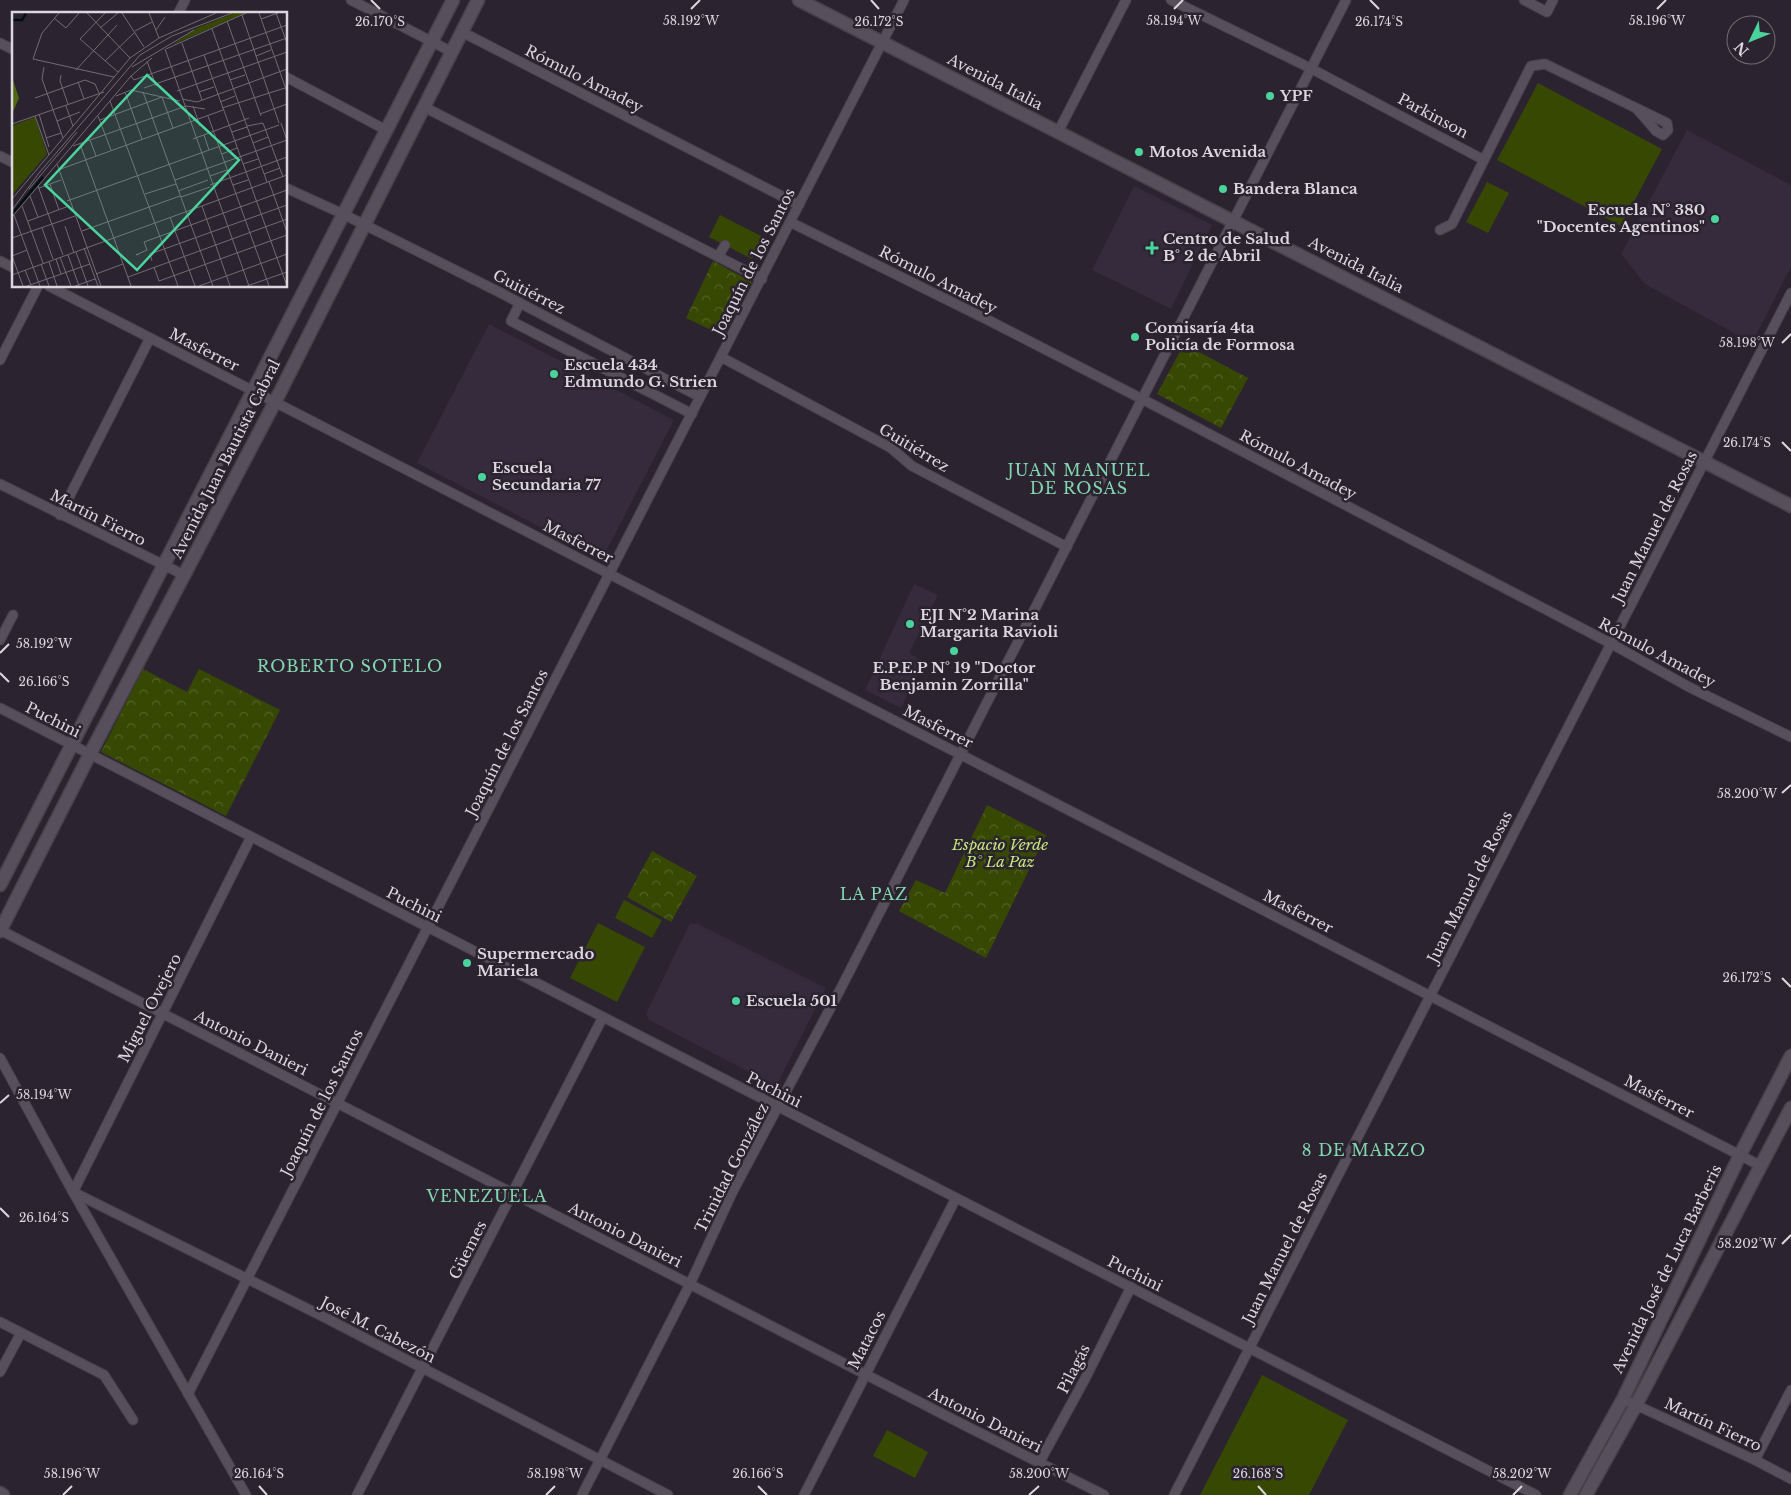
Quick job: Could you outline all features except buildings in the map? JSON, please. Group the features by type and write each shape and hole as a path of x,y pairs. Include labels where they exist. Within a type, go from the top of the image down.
{"main road":[{"name":"Avenida Juan Bautista Cabral","path":"0,885 453,0"},
{"name":"Avenida Juan Bautista Cabral","path":"0,930 275,402 478,0"},
{"name":"Avenida Italia","path":"799,0 1791,506"},
{"name":"Avenida José de Luca Barberis","path":"1570,1495 1623,1398 1740,1155 1791,1056"},
{"path":"1586,1495 1636,1405 1791,1108"}],"street":[{"path":"179,12 185,0"},
{"path":"351,0 452,52"},
{"name":"Joaquín de los Santos","path":"188,1394 904,0"},
{"path":"1058,132 1126,0"},
{"name":"Parkinson","path":"1171,0 1310,68 1484,160"},
{"name":"Trinidad González","path":"582,1495 690,1284 732,1193 836,998 1346,0"},
{"path":"1524,0 1547,12 1553,0"},
{"name":"Rómulo Amadey","path":"462,32 799,205"},
{"path":"0,43 12,49"},
{"path":"1440,230 1452,224 1531,66 1545,64 1637,109"},
{"path":"288,78 386,130"},
{"path":"424,107 762,279"},
{"path":"0,156 12,162"},
{"name":"Guitiérrez","path":"288,189 343,214 520,303 700,398"},
{"name":"Rómulo Amadey","path":"790,222 1142,399 1610,643 1689,687 1791,737"},
{"path":"718,257 725,245"},
{"path":"0,261 12,267"},
{"path":"0,360 37,288"},
{"name":"Masferrer","path":"53,288 1761,1166"},
{"name":"Juan Manuel de Rosas","path":"1174,1495 1791,293"},
{"path":"520,303 511,320 692,414"},
{"path":"60,515 150,338"},
{"name":"Guitiérrez","path":"721,357 891,448 912,466 1066,547"},
{"name":"Martín Fierro","path":"0,484 184,575"},
{"path":"0,640 13,615"},
{"name":"Puchini","path":"0,708 1536,1495"},
{"name":"Miguel Ovejero","path":"73,1192 252,837"},
{"name":"Antonio Danieri","path":"0,930 1104,1495"},
{"name":"Güemes","path":"357,1495 603,1017"},
{"path":"0,1058 73,1192 246,1495"},
{"name":"José M. Cabezón","path":"73,1192 422,1368 668,1495"},
{"name":"Matacos","path":"804,1495 956,1198"},
{"name":"Pilagás","path":"1039,1463 1086,1377 1131,1287"},
{"path":"0,1322 104,1375 133,1420"},
{"path":"0,1372 20,1333"},
{"path":"1755,1460 1791,1390"},
{"name":"Martín Fierro","path":"1623,1398 1791,1479"}],"shaded area":[{"name":"Escuela N° 380 \"Docentes Agentinos\"","path":"1687,130 1791,185 1791,267 1752,343 1645,284 1621,254"},
{"name":"Centro de Salud B° 2 de Abril","path":"1134,186 1212,225 1171,309 1092,270"},
{"path":"489,324 674,420 602,559 417,463"},
{"name":"EJI N°2 Marina Margarita Ravioli","path":"914,584 938,595 909,653 924,662 901,708 865,690"},
{"name":"Escuela 501","path":"690,923 698,924 826,988 776,1086 649,1020 646,1014"}],"green space":[{"path":"1538,83 1662,149 1621,226 1497,160"},
{"path":"1487,182 1509,193 1488,233 1466,222"},
{"path":"720,215 763,237 752,259 709,237"},
{"path":"713,261 752,282 724,336 686,318"},
{"path":"1184,344 1248,378 1221,428 1157,394"},
{"path":"143,669 187,692 199,669 280,710 226,816 101,752"},
{"name":"Espacio Verde B° La Paz","path":"987,805 1046,835 986,958 899,911 916,880 945,893"},
{"path":"652,851 697,876 671,922 627,897"},
{"path":"624,900 662,920 652,938 615,918"},
{"path":"598,923 645,947 617,1002 570,978"},
{"path":"1262,1375 1348,1420 1309,1495 1200,1495"},
{"path":"887,1430 928,1452 915,1478 873,1456"}],"place":[{"name":"YPF","path":"1270,96"},
{"name":"Motos Avenida","path":"1139,152"},
{"name":"Bandera Blanca","path":"1223,189"},
{"name":"Escuela N° 380 \"Docentes Agentinos\"","path":"1715,219"},
{"name":"Centro de Salud B° 2 de Abril","path":"1152,248"},
{"name":"Comisaría 4ta Policía de Formosa","path":"1135,337"},
{"name":"Escuela 434 Edmundo G. Strien","path":"554,374"},
{"name":"Escuela Secundaria 77","path":"482,477"},
{"name":"EJI N°2 Marina Margarita Ravioli","path":"910,624"},
{"name":"E.P.E.P N° 19 \"Doctor Benjamin Zorrilla\"","path":"954,651"},
{"name":"Supermercado Mariela","path":"467,963"},
{"name":"Escuela 501","path":"736,1001"}],"district":[{"name":"JUAN MANUEL DE ROSAS","path":"1079,479"},
{"name":"ROBERTO SOTELO","path":"350,666"},
{"name":"LA PAZ","path":"874,894"},
{"name":"8 DE MARZO","path":"1364,1150"},
{"name":"VENEZUELA","path":"487,1196"}]}
